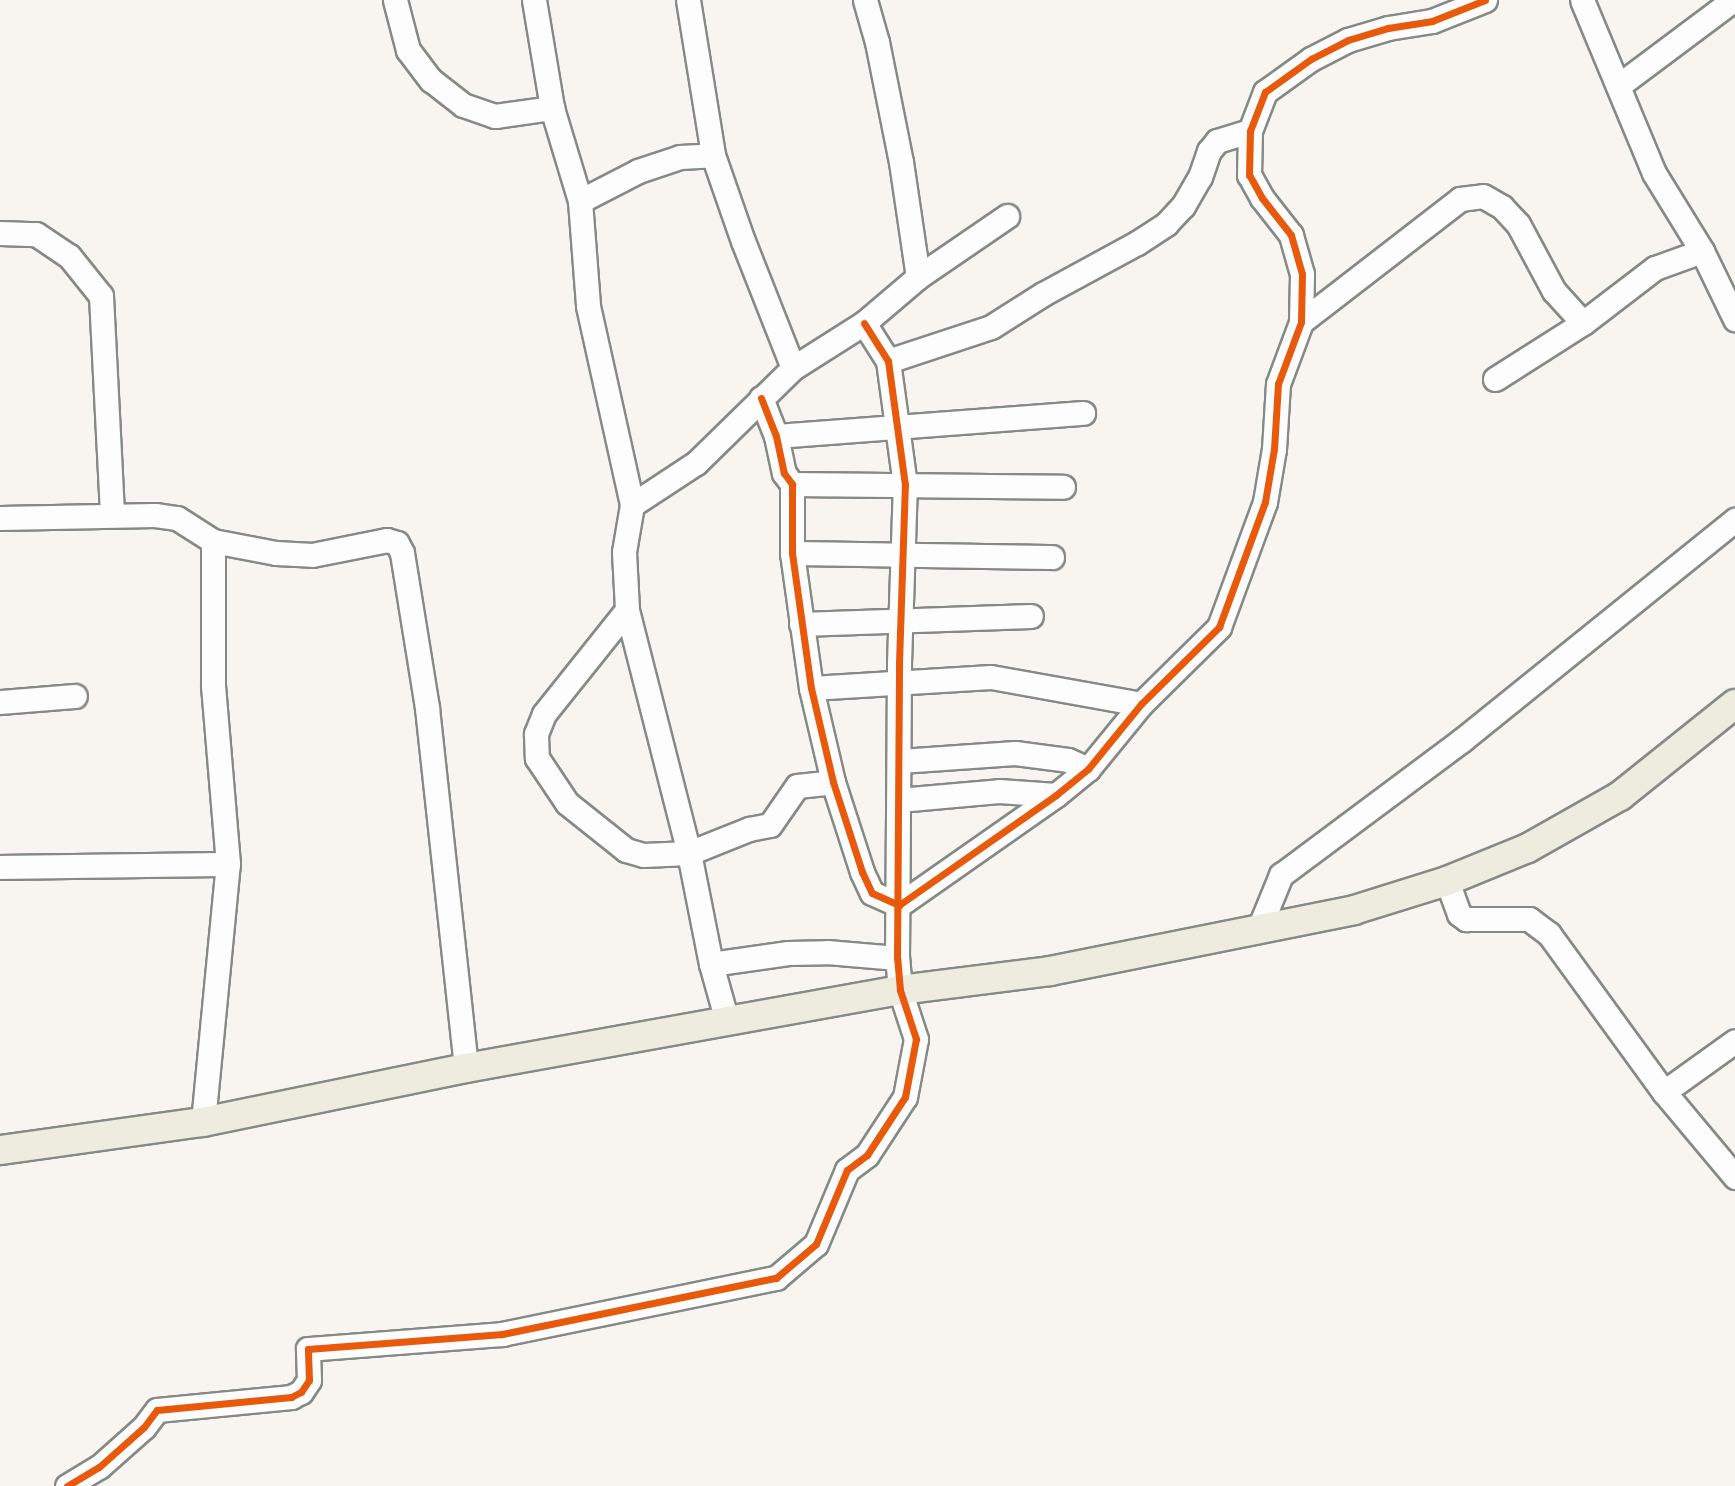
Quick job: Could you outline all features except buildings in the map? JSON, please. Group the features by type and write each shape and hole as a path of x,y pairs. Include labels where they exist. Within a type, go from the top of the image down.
{"main road":[{"path":"0,1150 203,1122 466,1068 900,990 1050,971 1354,910 1447,881 1528,848 1620,796 1735,704"}],"street":[{"path":"395,0 408,50 431,80 463,105 495,116 552,108"},
{"path":"534,0 552,108 580,201 589,306 632,505 624,552 627,610 689,853 711,964 727,1021"},
{"path":"688,0 713,155 743,241 793,368"},
{"path":"865,0 877,43 901,162 918,277"},
{"path":"899,905 1056,795 1087,769 1141,704 1219,627 1265,502 1274,449 1278,384 1301,321 1302,274 1291,234 1262,198 1249,175 1250,131 1265,92 1311,59 1348,40 1388,28 1432,21 1485,0"},
{"path":"1582,0 1654,173 1702,251 1735,319"},
{"path":"1618,86 1734,0"},
{"path":"888,361 991,327 1043,294 1137,243 1166,224 1183,206 1200,177 1209,151 1217,141 1250,131"},
{"path":"580,201 638,171 680,158 713,155"},
{"path":"1301,321 1460,199 1483,196 1502,207 1518,224 1554,291 1583,323"},
{"path":"632,505 696,463 793,368 864,323 918,277 1007,216"},
{"path":"0,233 36,233 69,256 101,296 111,513"},
{"path":"1495,379 1583,323 1655,268 1702,251"},
{"path":"67,1486 99,1467 144,1427 157,1410 291,1397 301,1392 309,1380 308,1349 502,1334 776,1278 816,1244 847,1170 867,1155 905,1097 916,1039 900,990 897,958 899,681 905,485 888,361 864,323"},
{"path":"761,398 776,436 784,472 792,484 792,553 811,688 833,782 862,872 872,893 899,905"},
{"path":"776,436 1083,412"},
{"path":"792,484 1063,487"},
{"path":"0,518 111,513 177,519 213,541 276,553 312,555 387,540 397,543 402,553 427,708 466,1068"},
{"path":"1258,931 1281,875 1462,740 1735,520"},
{"path":"203,1122 228,864 213,685 213,541"},
{"path":"792,553 1052,557"},
{"path":"627,610 544,714 536,734 537,758 566,803 626,850 643,855 689,853 748,828 770,825 797,786 833,782"},
{"path":"802,624 901,618 1031,616"},
{"path":"811,688 991,677 1141,704"},
{"path":"0,702 75,696"},
{"path":"900,761 1014,753 1068,760 1087,769"},
{"path":"899,800 999,791 1056,795"},
{"path":"0,867 228,864"},
{"path":"1447,881 1458,914 1466,919 1529,919 1549,934 1664,1092 1735,1177"},
{"path":"711,964 788,953 827,952 897,958"},
{"path":"1664,1092 1735,1041"}],"cycle path":[{"path":"761,398 776,436 784,473 792,484 792,553 811,688 833,782 862,872 872,893 899,905 1056,795 1088,769 1141,704 1219,627 1265,502 1274,449 1278,384 1301,322 1302,274 1291,235 1262,198 1249,175 1250,131 1265,92 1311,59 1348,40 1388,28 1432,21 1485,0"},
{"path":"67,1486 99,1467 144,1427 157,1410 291,1397 301,1392 309,1380 308,1349 502,1334 776,1278 816,1244 847,1170 867,1155 905,1097 916,1039 900,990 897,958 899,663 905,485 888,361 864,323"}]}
